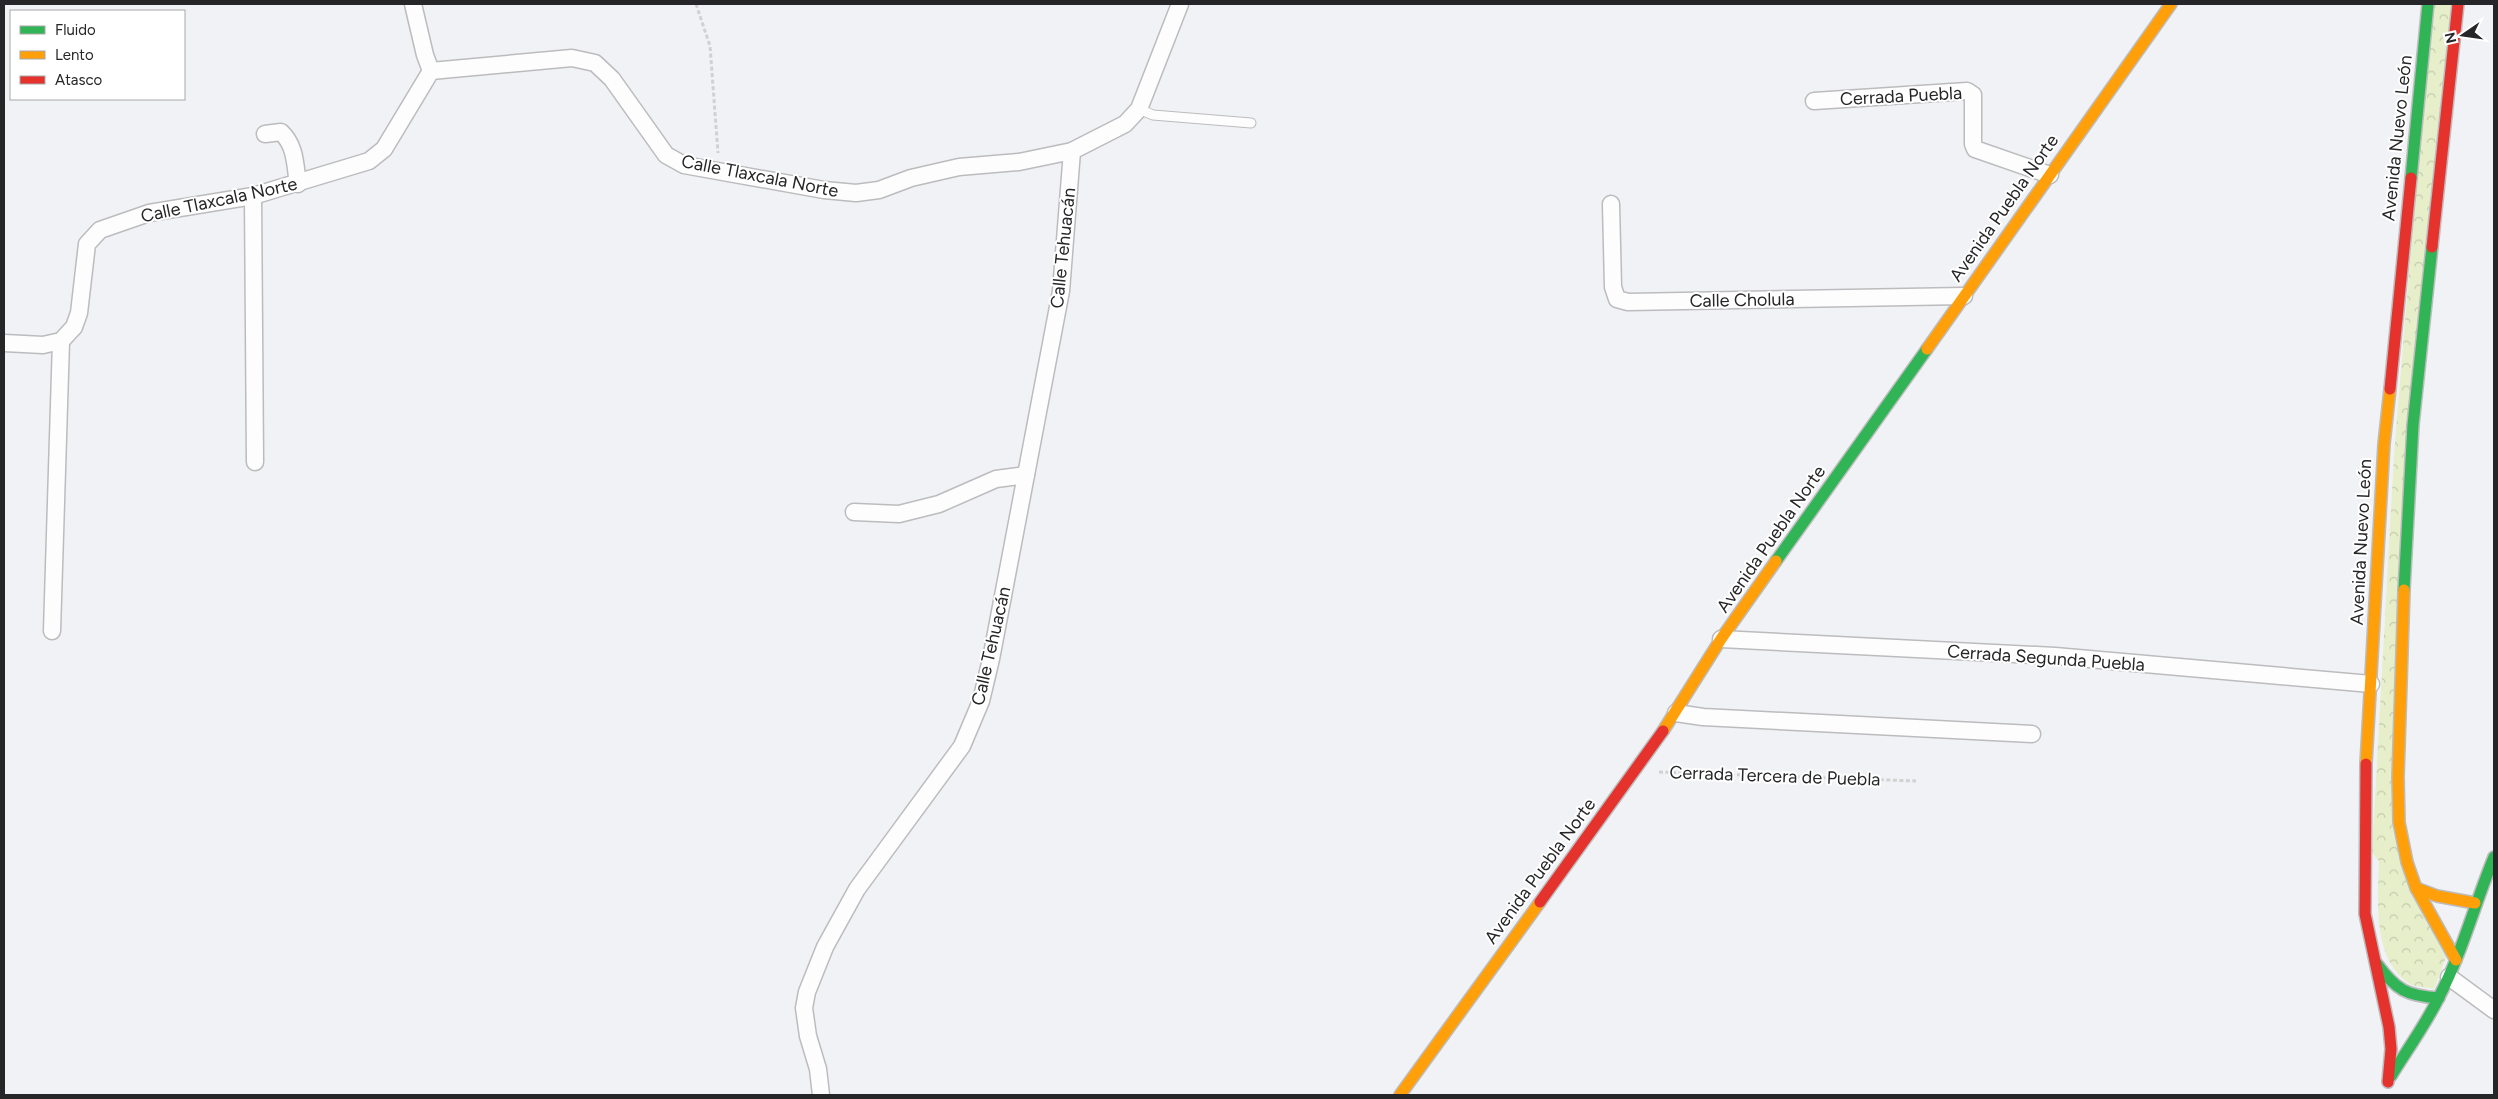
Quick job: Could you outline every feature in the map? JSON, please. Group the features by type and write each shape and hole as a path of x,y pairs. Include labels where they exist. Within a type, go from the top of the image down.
{"main road":[{"name":"Avenida Puebla Norte","path":"1400,1095 1429,1052 1635,771 1676,712 1722,639 2171,4"},
{"name":"Avenida Nuevo León","path":"2388,1082 2390,1042 2365,914 2365,783 2384,444 2428,4"},
{"path":"2456,960 2416,888 2402,842 2399,813 2407,514 2413,425 2458,4"},
{"path":"2382,1095 2439,998 2449,977 2474,903 2494,857"},
{"path":"2416,888 2437,896 2474,903"},
{"path":"2374,960 2398,990 2412,997 2439,998"}],"street":[{"path":"413,4 425,55 431,71"},
{"path":"1139,109 1180,4"},
{"name":"Calle Tlaxcala Norte","path":"61,341 74,327 79,313 87,244 100,230 148,213 252,196 298,184 369,161 384,150 431,71 572,58 596,64 612,79 666,155 684,165 824,190 856,193 879,190 911,178 959,167 1019,162 1072,151 1125,124 1139,109"},
{"name":"Cerrada Puebla","path":"1814,101 1967,91 1973,95 1973,144 1975,150 2050,175"},
{"path":"265,134 281,132 288,139 293,148 298,184"},
{"name":"Calle Tehuacán","path":"821,1095 818,1069 804,1008 825,947 858,889 962,746 981,702 991,659 1061,292 1072,151"},
{"path":"252,196 255,462"},
{"name":"Calle Cholula","path":"1611,204 1613,287 1617,300 1628,302 1964,296"},
{"path":"4,343 43,345 61,341 52,632"},
{"path":"854,512 899,514 939,504 996,479 1026,475"},
{"name":"Cerrada Segunda Puebla","path":"1722,639 2055,656 2370,684"},
{"path":"1676,712 1704,717 2032,734"},
{"path":"2449,977 2494,1010"}],"lane":[{"path":"1139,109 1153,115 1252,123"}],"path":[{"path":"696,4 710,46 720,172"},
{"name":"Cerrada Tercera de Puebla","path":"1635,771 1916,782"}],"green space":[{"path":"2431,4 2455,4 2428,280 2396,831 2448,952 2434,989 2416,986 2407,982 2396,971 2388,957 2382,942 2378,909 2379,861 2372,853 2394,455"}],"traffic: fast":[{"path":"2411,178 2428,4"},
{"path":"2404,590 2413,425 2432,247"},
{"path":"1776,561 1927,349"},
{"path":"2391,1076 2434,1007 2447,980 2462,945 2494,857"},
{"path":"2377,964 2390,980 2403,990 2418,996 2439,998"}],"traffic: slow":[{"path":"1927,349 2171,4"},
{"path":"2366,764 2384,444 2390,389"},
{"path":"1663,731 1721,639 1776,561"},
{"path":"2404,590 2398,777 2399,822 2407,862 2416,888 2456,960"},
{"path":"2416,888 2437,896 2475,903"},
{"path":"1400,1095 1540,902"}],"traffic: jam":[{"path":"2432,247 2458,4"},
{"path":"2390,389 2411,178"},
{"path":"1540,902 1663,731"},
{"path":"2366,764 2365,914 2389,1027 2391,1049 2388,1082"}]}
